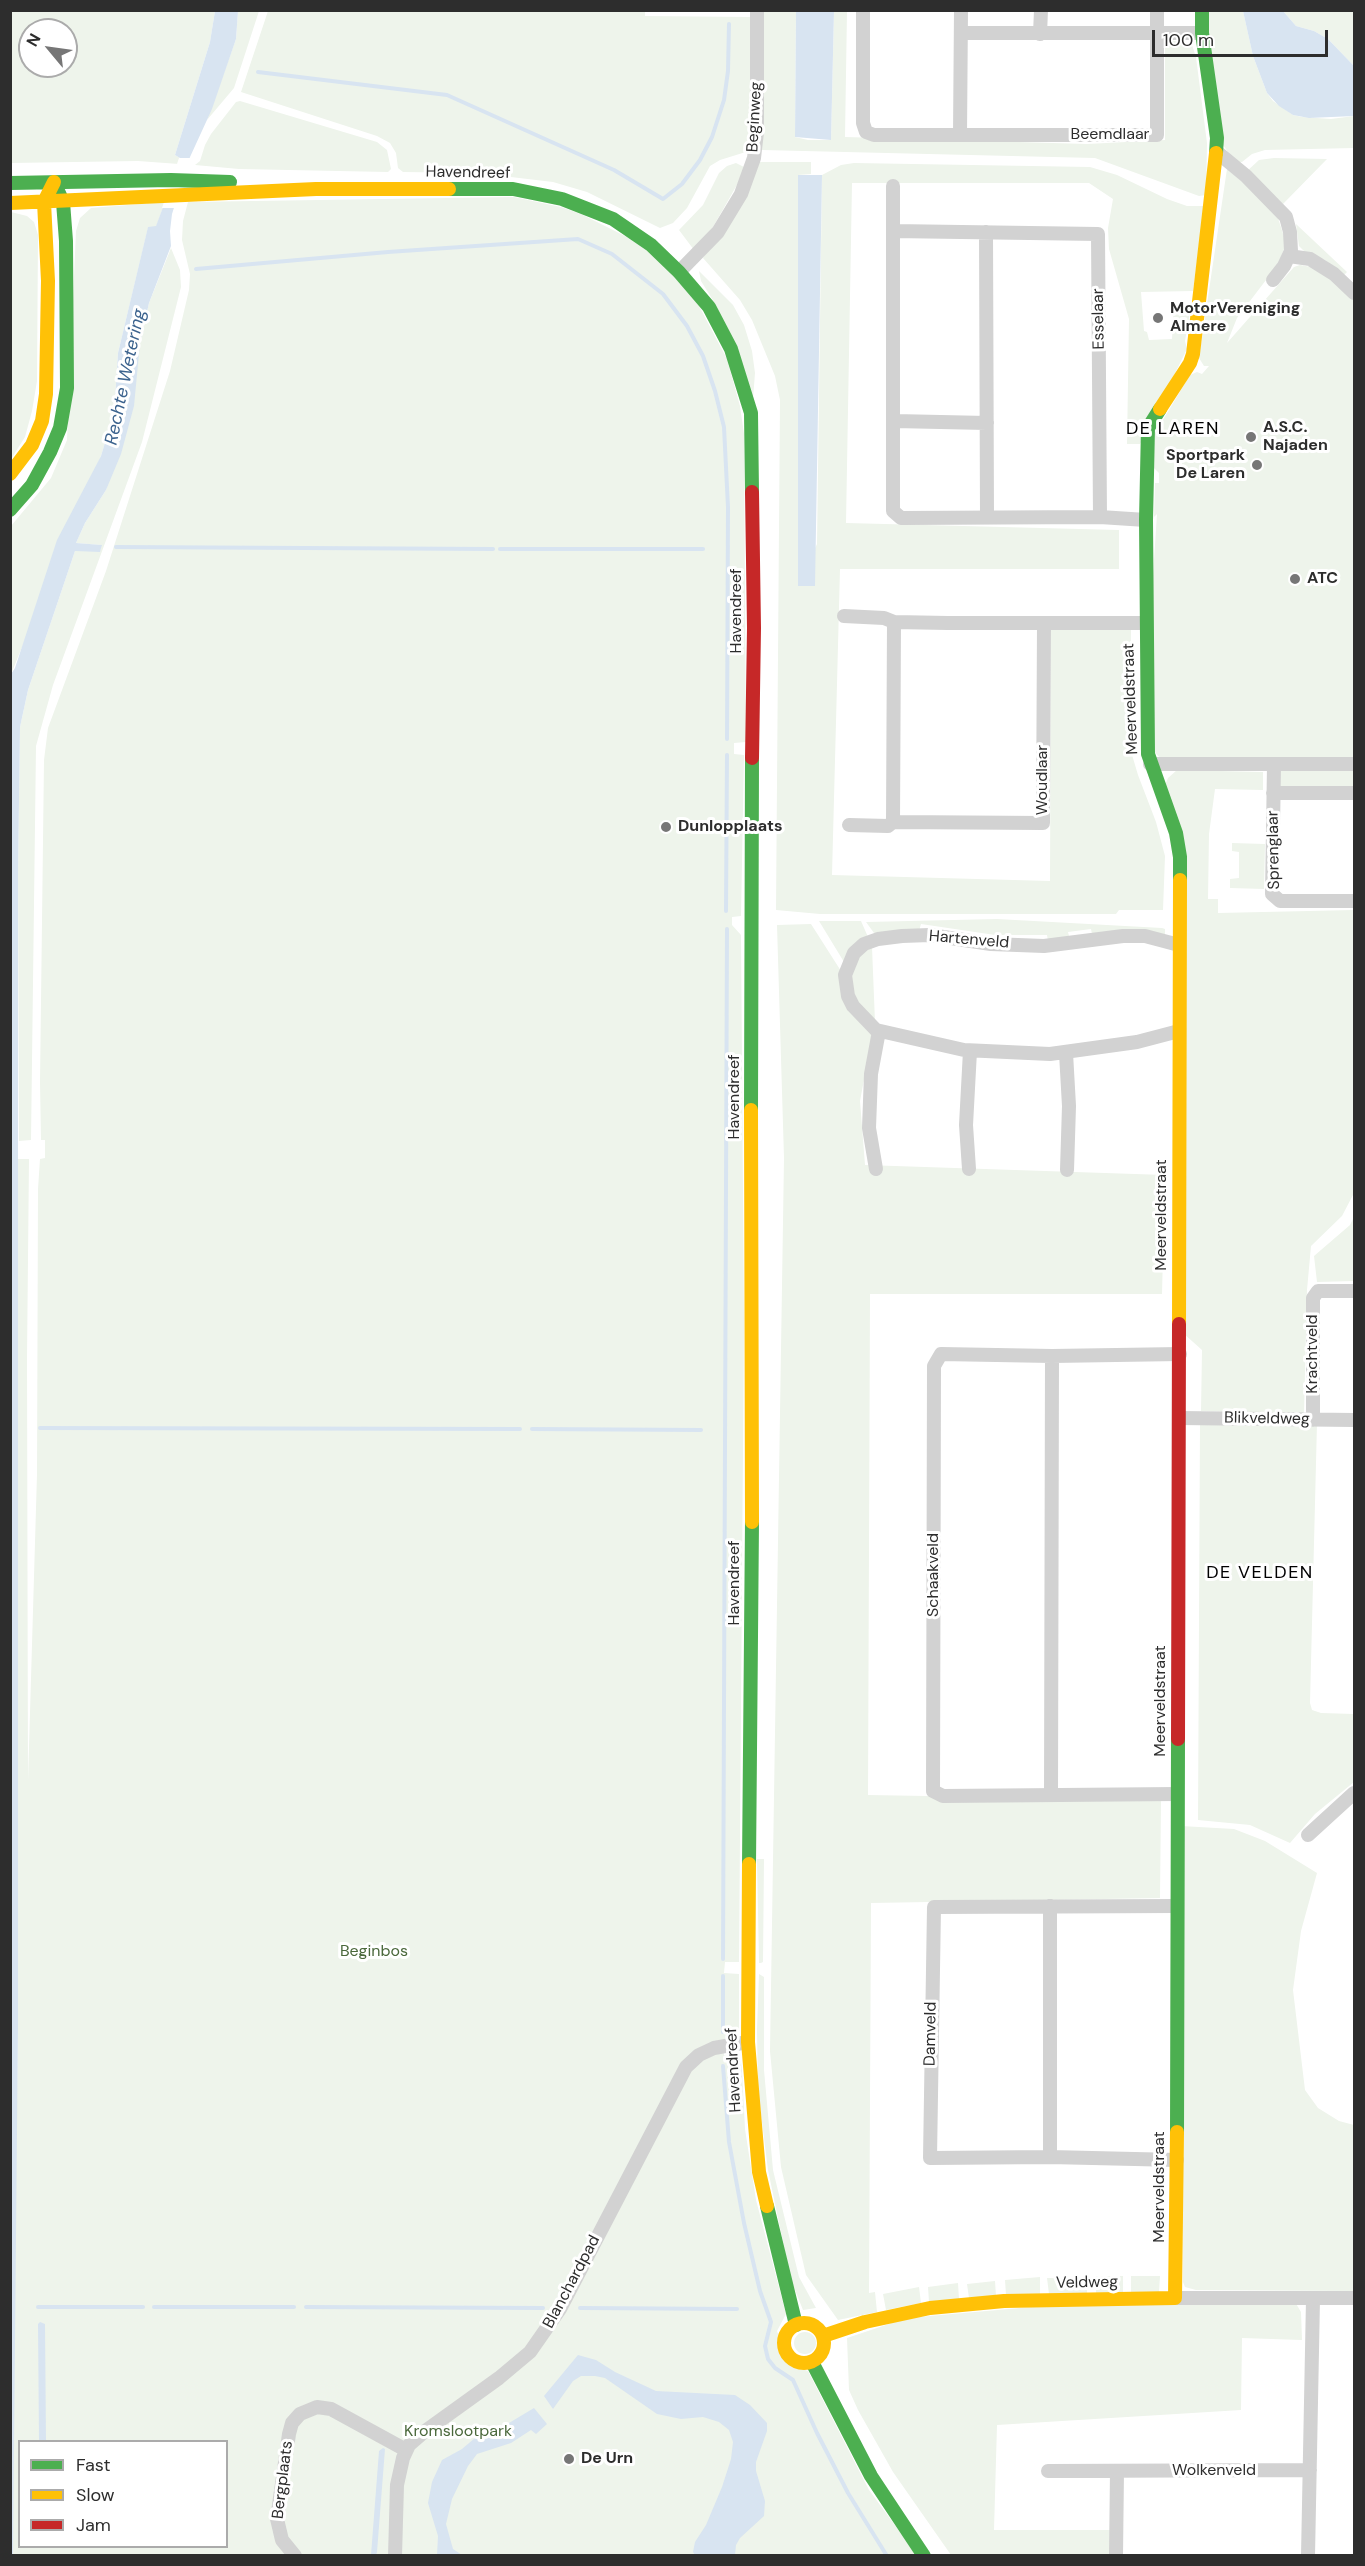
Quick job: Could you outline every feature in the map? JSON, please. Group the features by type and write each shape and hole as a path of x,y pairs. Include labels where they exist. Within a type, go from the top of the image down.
{"main road":[{"name":"Meerveldstraat","path":"1175,2298 1180,1354 1179,847 1167,807 1150,764 1146,735 1146,520 1148,428 1190,363 1205,271 1217,152 1216,128 1202,33 1202,10"},
{"name":"Havendreef","path":"10,183 171,180 268,184 316,189"},
{"path":"10,510 32,485 50,452 60,428 65,405 67,360 63,202 54,182"},
{"path":"10,474 32,446 42,421 46,394 48,281 44,202 54,182"},
{"name":"Havendreef","path":"10,203 316,189 513,189 562,199 613,219 651,245 680,272 709,307 731,349 751,413 754,628 750,932 752,1454 748,2042 759,2172 796,2325"},
{"name":"Veldweg","path":"823,2337 866,2322 930,2308 1004,2301 1175,2298"},
{"path":"796,2325 815,2326 823,2337 824,2349 812,2362 798,2362 787,2354 784,2341 786,2334 796,2325"},
{"path":"812,2362 871,2476 924,2556"}],"street":[{"name":"Beginweg","path":"680,272 718,232 741,194 754,158 758,10"},
{"name":"Beemdlaar","path":"863,10 863,123 866,132 874,135 1157,135 1157,10"},
{"path":"960,135 961,10"},
{"path":"1040,34 1041,10"},
{"path":"961,33 1202,33"},
{"path":"1217,152 1246,176 1286,217 1291,251 1274,279"},
{"path":"893,186 893,511 901,518 1133,517 1146,520"},
{"name":"Esselaar","path":"893,231 1098,234 1100,517"},
{"path":"986,231 987,517"},
{"path":"1289,256 1310,259 1334,274 1354,291"},
{"path":"894,421 987,423"},
{"path":"844,616 884,618 894,622 1145,624"},
{"path":"893,822 894,622"},
{"name":"Woudlaar","path":"849,825 888,826 893,822 1043,823 1044,623"},
{"path":"1150,764 1354,765"},
{"name":"Sprenglaar","path":"1274,765 1272,894 1280,901 1354,901"},
{"name":"Sprenglaar","path":"1273,793 1354,793"},
{"name":"Hartenveld","path":"1179,945 1145,936 1123,936 1044,946 991,944 930,935 878,939 864,944 854,953 845,975 848,996 853,1006 870,1025 879,1030 970,1050 1066,1053 1179,1031"},
{"path":"876,1169 869,1128 871,1074 879,1030"},
{"path":"969,1170 966,1125 970,1050"},
{"path":"1066,1053 1069,1106 1067,1170"},
{"name":"Krachtveld","path":"1313,1420 1313,1298 1318,1291 1354,1291"},
{"name":"Schaakveld","path":"1177,1794 943,1796 933,1791 934,1366 941,1354 1052,1356 1180,1354"},
{"path":"1051,1795 1052,1356"},
{"name":"Blikveldweg","path":"1179,1418 1354,1420"},
{"path":"1308,1835 1354,1793"},
{"name":"Damveld","path":"1177,1906 934,1906 930,2158 1050,2157 1177,2160"},
{"path":"1050,1906 1050,2157"},
{"name":"Blanchardpad","path":"406,2450 424,2432 512,2368 530,2352 560,2309 686,2067 699,2055 714,2048 748,2042"},
{"name":"Veldweg","path":"1175,2298 1354,2298"},
{"path":"1308,2556 1313,2299"},
{"name":"Bergplaats","path":"295,2556 282,2540 277,2519 289,2434 292,2423 300,2414 317,2407 331,2409 406,2450"},
{"path":"395,2556 397,2485 406,2450"},
{"name":"Wolkenveld","path":"1048,2471 1310,2470"},
{"path":"1116,2556 1117,2471"}],"green space":[{"path":"645,10 645,16 752,17 749,151 720,160 710,166 687,208 673,223 660,228 587,192 553,182 477,173 403,172 398,168 396,153 390,143 377,136 241,92 268,11"},
{"path":"10,11 215,11 210,42 175,155 180,158 179,164 138,161 11,163"},
{"path":"238,11 259,11 234,88 207,120 236,39"},
{"path":"762,11 796,11 795,137 808,140 831,140 834,11 847,11 845,137 1087,144 1165,140 1165,45 1170,40 1192,45 1196,57 1207,143 1206,195 1199,196 1095,158 762,150 759,148"},
{"path":"1205,11 1243,11 1253,56 1267,93 1273,101 1293,115 1302,117 1331,119 1354,116 1354,148 1265,150 1252,154 1242,162 1238,162 1230,155 1221,142"},
{"path":"1283,11 1354,11 1354,66 1328,39 1314,31 1296,26"},
{"path":"240,101 377,142 387,150 391,169 388,172 239,169 195,165 200,161 211,134 236,102"},
{"path":"1327,159 1283,204 1246,172 1259,160"},
{"path":"756,162 811,162 811,174 798,175 798,586 817,544 822,175 841,165 854,163 1090,167 1117,175 1187,206 1204,206 1193,291 1141,292 1144,331 1147,332 1149,340 1172,339 1174,305 1191,306 1185,341 1187,349 1140,444 1127,444 1129,319 1109,249 1108,228 1113,199 1089,183 852,183 846,523 1119,530 1119,569 840,569 832,875 1050,881 1051,627 1131,623 1130,748 1156,822 1165,856 1163,910 1119,910 1116,914 820,914 776,910 780,400 775,376 752,320 740,300 703,258"},
{"path":"736,163 744,167 738,183 713,227 694,250 679,230 703,205 719,173 727,166"},
{"name":"Sportpark De Laren","path":"1227,169 1256,193 1278,218 1286,243 1279,263 1237,318 1227,343 1294,267 1300,265 1311,267 1334,281 1354,300 1354,760 1160,758 1152,749 1150,623 1157,514 1154,517 1155,483 1159,483 1159,473 1153,467 1155,433 1190,375 1197,372 1202,374 1209,366 1204,366 1199,358"},
{"name":"Beginbos","path":"514,197 561,207 581,214 633,240 660,261 698,304 727,359 740,406 744,434 746,742 734,743 734,754 744,755 741,916 732,917 732,925 741,935 744,1323 739,1962 725,1962 724,1973 739,1974 739,2029 731,2038 724,2041 724,2055 732,2056 741,2062 745,2129 756,2200 786,2314 777,2331 790,2365 808,2371 869,2490 917,2555 11,2556 18,2026 18,1159 29,1159 28,1781 37,1474 38,1189 40,1159 45,1158 45,1140 41,1140 40,1082 44,760 48,728 106,571 170,371 189,290 190,274 182,240 183,221 188,202"},
{"path":"165,202 156,227 148,228 118,353 115,399 101,456 11,674 11,526 51,478 67,440 76,231 80,218 91,208"},
{"path":"11,212 27,216 34,222 38,235 37,381 25,437 11,459"},
{"path":"1296,224 1347,272 1344,275 1325,260 1305,252 1299,246"},
{"path":"171,248 180,270 181,287 142,442 53,685 36,746 31,1140 19,1141 20,727 28,690 75,551 100,551 101,545 76,543 85,523 106,490 149,303"},
{"path":"699,271 733,305 744,325 752,351 755,373 753,399 714,302 701,281"},
{"path":"1280,769 1354,770 1354,786 1280,786"},
{"path":"1177,770 1263,772 1263,790 1215,789 1209,834 1208,899 1218,899 1218,913 1354,910 1354,1193 1342,1216 1311,1246 1307,1290 1304,1414 1201,1411 1202,1350 1183,1333 1185,928 1165,785 1168,778"},
{"path":"1232,843 1265,844 1264,889 1230,888 1230,879 1239,878 1239,852 1232,851"},
{"path":"997,919 1162,928 1165,929 1165,936 1092,934 1091,929 1068,932 1069,936 1048,941 1047,935 995,935 921,924 919,931 874,933 866,922"},
{"path":"819,921 861,921 868,937 844,962"},
{"path":"811,924 841,971 873,1032 860,1101 865,1165 1165,1175 1162,1294 870,1294 868,1795 1161,1800 1160,1898 871,1903 869,2293 875,2292 877,2312 838,2320 806,2275 781,2167 770,2051 784,1158 777,925"},
{"path":"872,947 875,1022 859,1008 850,983 855,960 864,950"},
{"path":"1354,1217 1354,1281 1317,1282 1314,1256 1350,1225"},
{"path":"1200,1422 1317,1423 1310,1703 1312,1710 1321,1713 1354,1714 1354,1782 1315,1814 1290,1843 1250,1825 1198,1820"},
{"path":"1181,1826 1234,1829 1265,1841 1317,1873 1301,1931 1293,1990 1305,2090 1318,2108 1339,2121 1354,2125 1354,2291 1196,2290 1185,2287 1183,2282"},
{"path":"757,1859 764,1859 763,1962 761,1963 759,1963"},
{"path":"759,1974 764,1977 764,2070 773,2170 799,2277 816,2308 803,2310 791,2280 768,2170 758,2090"},
{"path":"1096,2276 1123,2276 1123,2293 1096,2293"},
{"path":"1131,2276 1160,2276 1159,2292 1131,2292"},
{"path":"1040,2277 1040,2294 1006,2295 1005,2280"},
{"path":"1047,2278 1087,2278 1087,2294 1049,2294"},
{"path":"995,2281 996,2296 969,2298 967,2284"},
{"path":"958,2283 959,2299 929,2302 928,2287"},
{"path":"919,2287 921,2303 886,2310 883,2294"},
{"path":"1295,2302 1301,2312 1302,2340 1242,2338 1241,2410 997,2425 994,2530 1110,2530 1111,2555 951,2555 893,2472 849,2390 847,2338 907,2318 1043,2306"},
{"path":"801,2332 809,2332 816,2339 816,2347 809,2354 801,2354 794,2347 794,2339"}],"water":[{"name":"Rechte Wetering","path":"215,11 238,11 236,39 212,109 190,157 172,214 171,246 149,303 140,343 134,406 121,454 106,490 85,523 76,543 102,545 100,552 75,551 28,690 20,727 18,2026 13,2555 11,2556 11,674 15,668 57,540 101,456 115,399 118,353 148,227 156,226 179,164 180,158 175,155 210,42"},
{"path":"796,11 834,11 831,140 795,137"},
{"path":"1243,11 1283,11 1296,26 1314,31 1328,39 1354,66 1354,116 1309,118 1293,115 1279,106 1267,93 1253,56"},
{"path":"798,175 822,175 815,586 798,586"},
{"path":"40,2322 45,2324 46,2440 39,2440 38,2324"},
{"path":"578,2355 596,2360 615,2372 656,2391 735,2395 750,2405 767,2423 767,2431 756,2462 756,2471 765,2501 764,2516 740,2538 736,2545 735,2555 695,2555 693,2552 695,2542 706,2525 722,2487 731,2459 733,2442 729,2430 719,2422 703,2417 681,2419 657,2414 605,2378 595,2376 581,2376 573,2381 553,2409 544,2396"},
{"path":"534,2408 547,2424 536,2434 531,2430 511,2443 477,2454 468,2466 452,2499 446,2524 453,2549 462,2555 437,2555 438,2536 428,2503 432,2482 442,2460 462,2449 475,2438 504,2426"},
{"path":"385,2449 377,2552 376,2555 371,2555 379,2451"}],"pier":[{"path":"179,158 193,158 177,208 162,208"}],"waterway":[{"path":"258,72 447,95 614,170 663,199 682,184 700,160 712,137 724,100 728,71 729,24"},
{"path":"196,269 388,252 578,239 612,254 663,294 687,326 703,356 724,427 728,507 727,739"},
{"path":"116,547 493,549"},
{"path":"500,549 703,549"},
{"path":"726,911 727,755"},
{"path":"723,1959 727,929"},
{"path":"40,1428 520,1429"},
{"path":"532,1429 701,1430"},
{"path":"723,1976 723,2032"},
{"path":"723,2066 729,2142 744,2223 760,2291 771,2322 765,2346 768,2359 775,2368 793,2380 848,2493 887,2556"},
{"path":"38,2307 143,2307"},
{"path":"154,2307 294,2307"},
{"path":"306,2307 543,2308"},
{"path":"580,2308 737,2309"}],"traffic: fast":[{"path":"1202,10 1202,33 1217,138 1216,153"},
{"path":"10,183 171,180 230,182"},
{"path":"10,510 32,485 50,452 60,428 67,388 66,241 63,202 54,182"},
{"path":"449,189 513,189 562,199 613,219 651,245 679,272 709,307 731,349 751,413 752,492"},
{"path":"1160,409 1148,428 1146,520 1148,754 1176,833 1180,857 1180,880"},
{"path":"751,1110 752,758"},
{"path":"749,1864 752,1522"},
{"path":"1177,2132 1178,1739"},
{"path":"767,2206 796,2325"},
{"path":"812,2362 871,2476 924,2556"}],"traffic: slow":[{"path":"1160,409 1190,363 1193,354 1216,153"},
{"path":"10,474 32,445 42,421 46,394 48,281 44,202 54,182"},
{"path":"10,203 316,189 449,189"},
{"path":"1179,1324 1180,880"},
{"path":"751,1110 752,1522"},
{"path":"749,1864 748,2042 759,2172 767,2206"},
{"path":"823,2336 865,2322 930,2308 1004,2301 1175,2298 1177,2132"},
{"path":"804,2323 818,2329 824,2343 818,2357 804,2363 790,2357 784,2343 790,2329 804,2323"}],"traffic: jam":[{"path":"752,492 754,628 752,758"},
{"path":"1178,1739 1179,1324"}],"place":[{"name":"MotorVereniging Almere","path":"1158,318"},
{"name":"A.S.C. Najaden","path":"1251,437"},
{"name":"Sportpark De Laren","path":"1257,465"},
{"name":"ATC","path":"1295,579"},
{"name":"Dunlopplaats","path":"666,827"},
{"name":"De Urn","path":"569,2459"}],"district":[{"name":"DE LAREN","path":"1173,429"},
{"name":"DE VELDEN","path":"1260,1573"}],"park label":[{"name":"Kromslootpark","path":"458,2432"}]}
